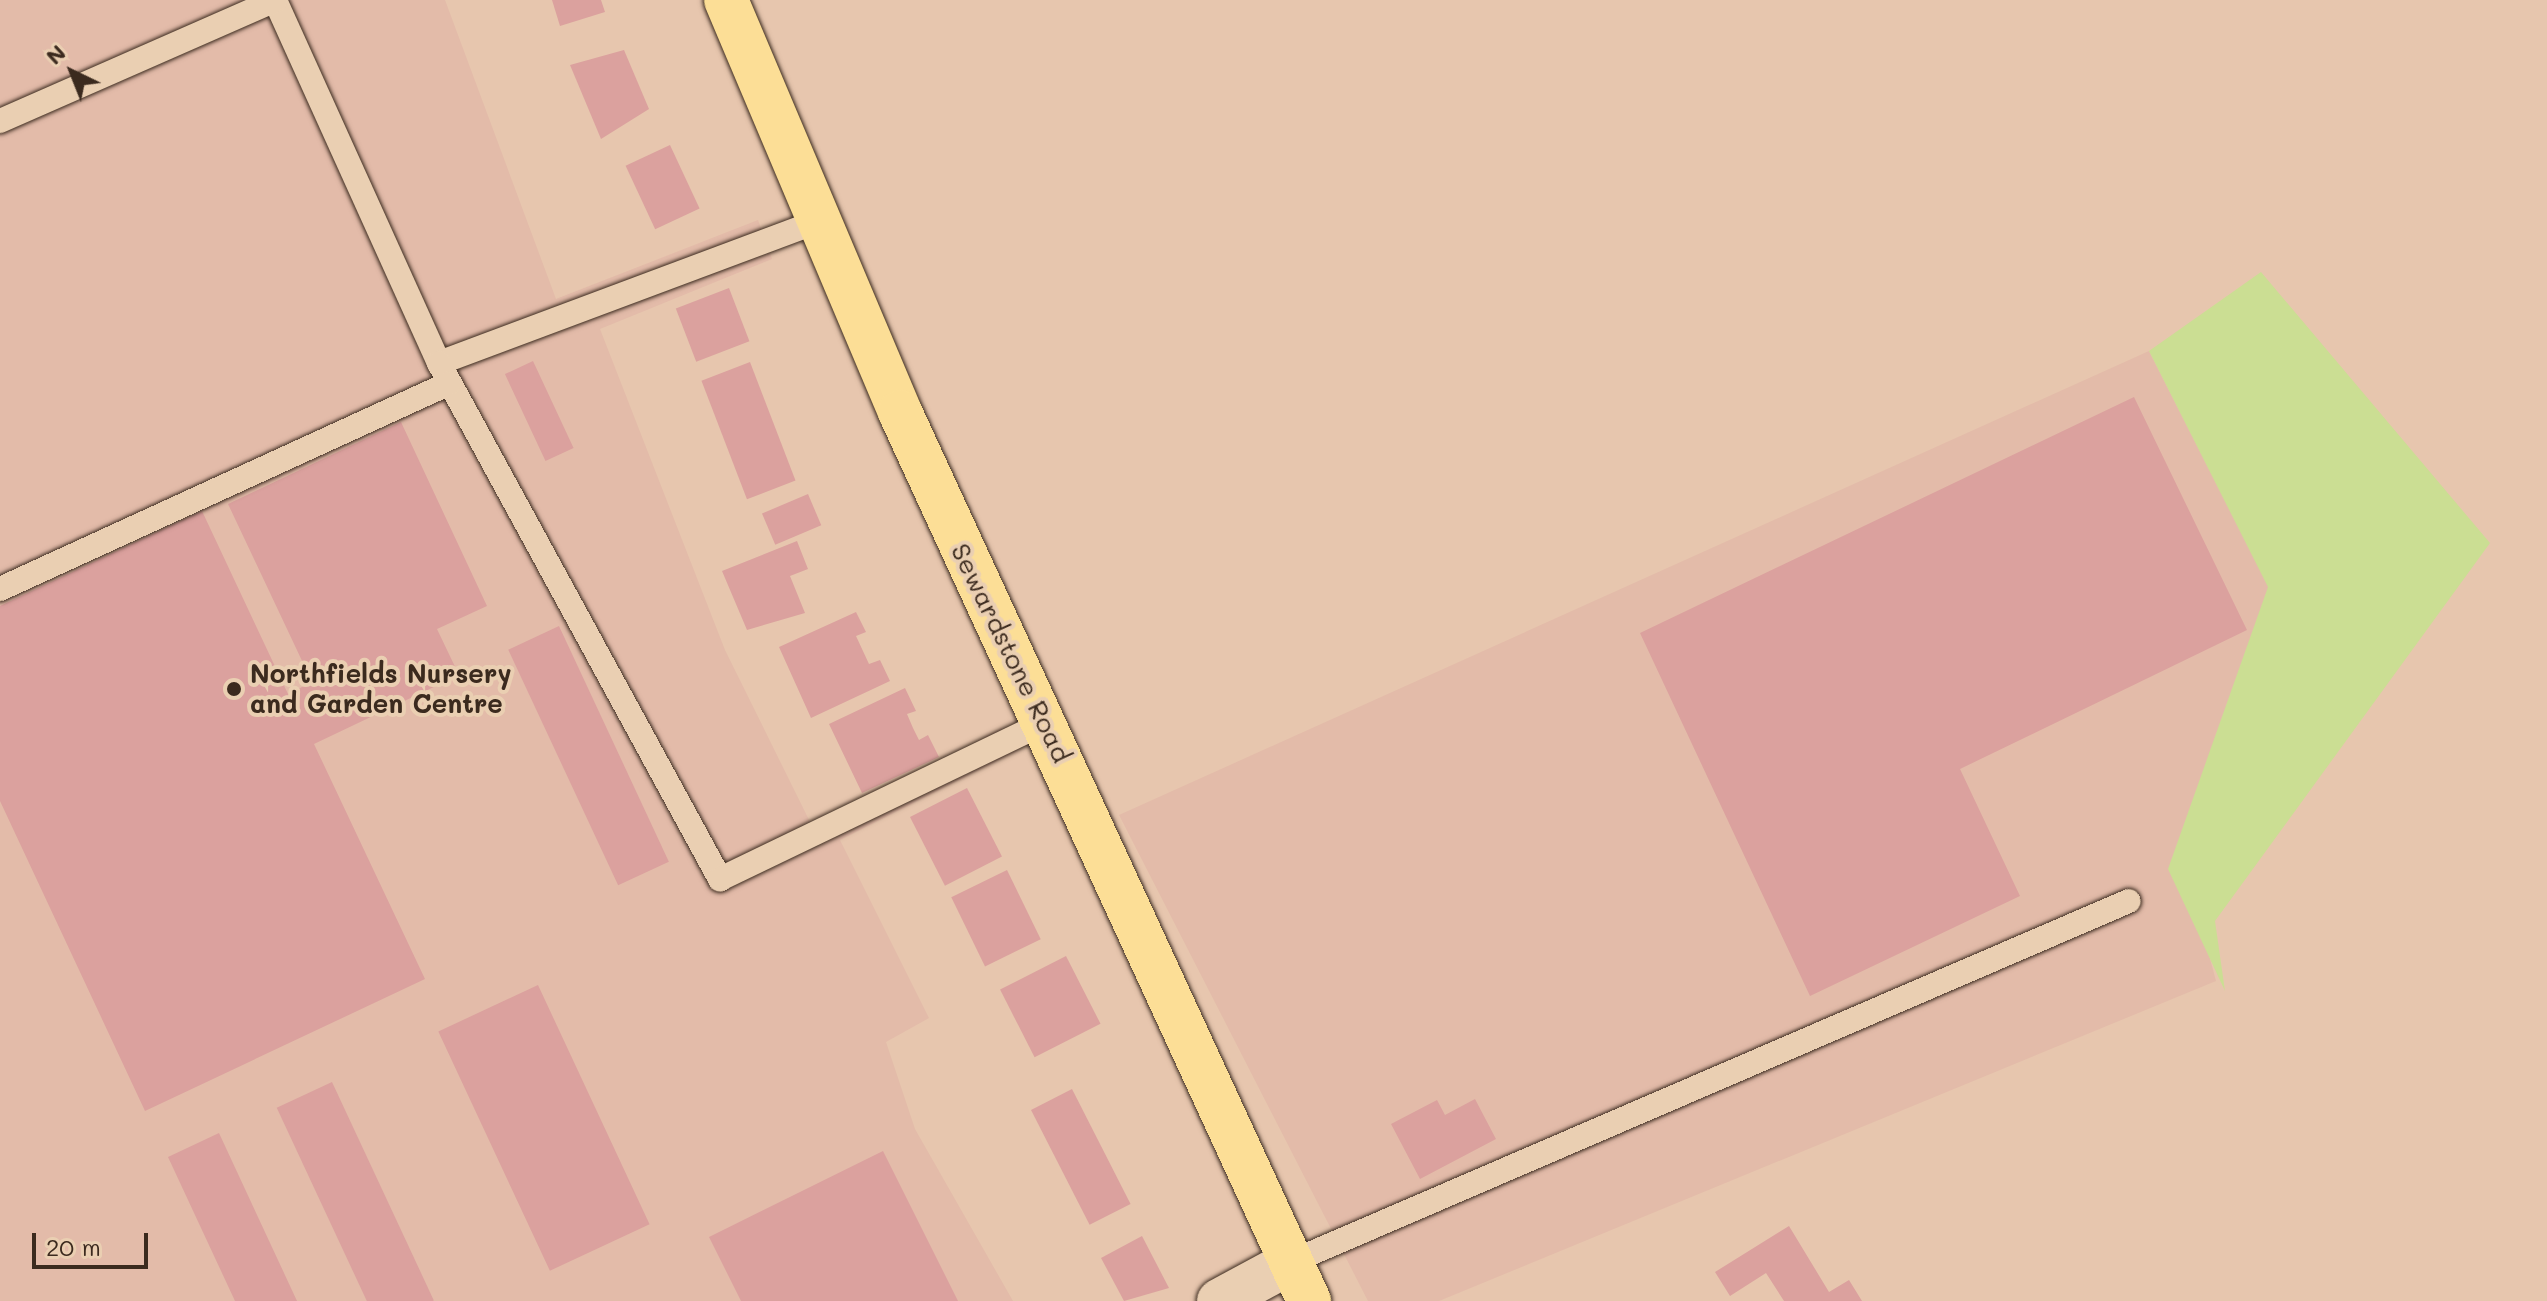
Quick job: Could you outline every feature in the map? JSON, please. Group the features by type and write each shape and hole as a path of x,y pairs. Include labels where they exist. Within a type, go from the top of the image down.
{"main road":[{"name":"Sewardstone Road","path":"726,0 816,222 1309,1301"}],"street":[{"path":"1219,1301 1291,1262"}],"lane":[{"path":"0,121 275,0 444,373 720,879 1044,723"},
{"path":"0,589 444,373 816,222"},
{"path":"1291,1262 2129,901"}],"shaded area":[{"path":"0,0 445,0 556,299 758,220 772,259 600,329 725,650 815,832 1001,728 1017,751 840,840 929,1018 886,1042 915,1129 1013,1301 0,1301"},
{"path":"2149,351 2269,587 2193,895 2216,981 1439,1301 1368,1301 1119,815"}],"green space":[{"path":"2261,272 2490,543 2215,921 2225,991 2168,869 2268,587 2149,351"}],"building":[{"path":"552,0 601,0 605,12 560,26"},
{"path":"624,50 649,109 601,139 570,65"},
{"path":"670,145 700,208 655,229 626,166"},
{"path":"729,288 749,341 696,362 676,308"},
{"path":"533,361 574,448 545,461 505,374"},
{"path":"750,362 796,481 747,499 701,381"},
{"path":"2134,397 2247,630 1960,769 2020,896 1810,996 1640,633"},
{"path":"401,422 487,606 437,629 459,675 314,744 425,979 145,1111 0,801 0,606 202,511 288,694 312,682 228,504"},
{"path":"808,494 821,525 775,545 762,514"},
{"path":"797,541 808,569 790,576 805,613 747,630 722,571"},
{"path":"856,612 866,632 856,636 869,664 880,660 890,681 811,718 779,647"},
{"path":"559,626 669,862 618,885 508,650"},
{"path":"905,688 916,711 907,714 913,728 919,740 928,735 939,757 862,793 829,724"},
{"path":"967,788 1002,857 945,886 910,817"},
{"path":"1007,870 1041,939 985,966 951,897"},
{"path":"1066,956 1101,1024 1035,1057 1000,990"},
{"path":"538,985 650,1224 550,1271 438,1031"},
{"path":"332,1082 434,1300 367,1301 277,1108"},
{"path":"1072,1089 1131,1204 1090,1225 1031,1110"},
{"path":"1475,1099 1496,1139 1420,1179 1391,1124 1437,1100 1445,1115"},
{"path":"219,1133 297,1301 235,1301 168,1157"},
{"path":"883,1151 958,1301 741,1301 709,1237"},
{"path":"1789,1226 1829,1292 1849,1280 1862,1301 1784,1301 1766,1273 1730,1296 1715,1272"},
{"path":"1142,1236 1169,1288 1124,1301 1101,1258"}],"place":[{"name":"Northfields Nursery and Garden Centre","path":"234,689"}]}
